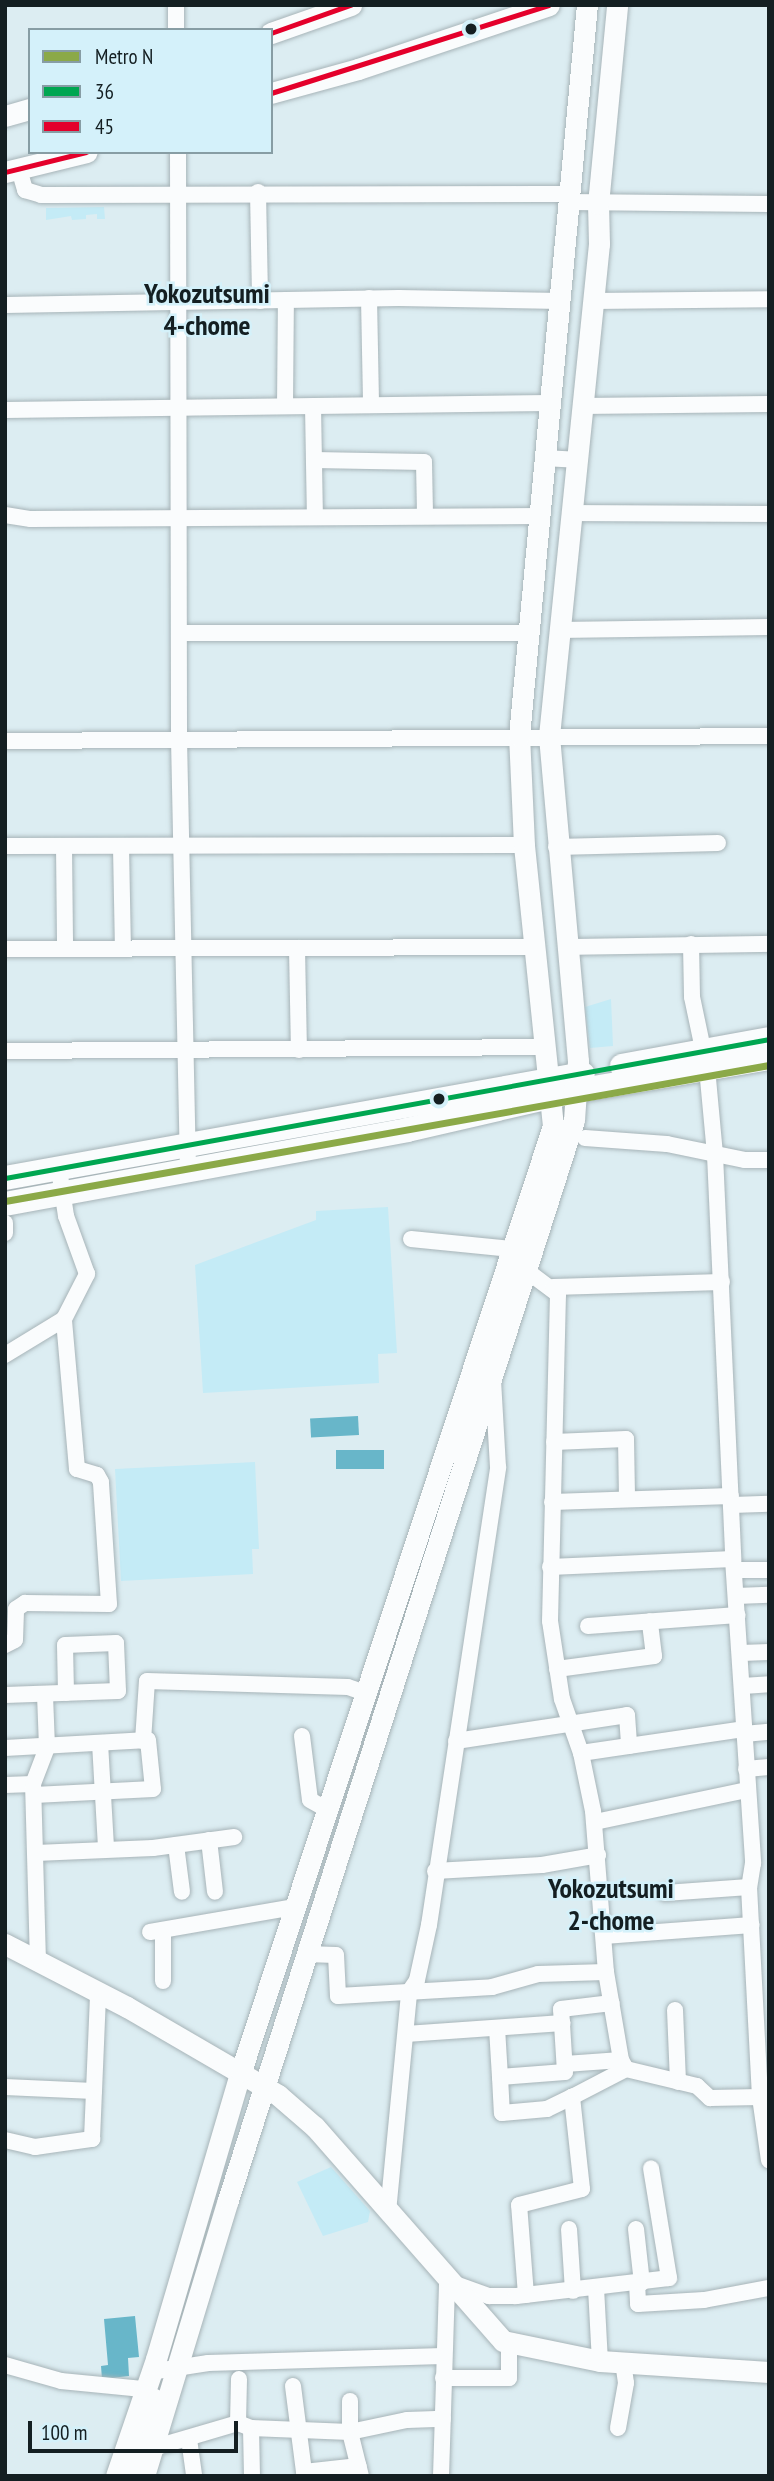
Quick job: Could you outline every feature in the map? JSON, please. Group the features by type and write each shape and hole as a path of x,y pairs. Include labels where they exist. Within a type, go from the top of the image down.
{"main road":[{"path":"5,1205 188,1172 550,1089 705,1059 769,1039"},
{"path":"705,1059 769,1058"},
{"path":"5,1178 184,1146 550,1089"}],"street":[{"path":"176,5 176,28"},
{"path":"273,32 351,5"},
{"path":"273,92 358,69 549,5"},
{"path":"144,2476 306,1954 386,1672 522,1241 553,1126 524,845 519,736 526,632 561,301 587,5"},
{"path":"130,2476 150,2386 241,2071 295,1906 368,1694 386,1672 493,1378 527,1271 522,1241 574,1120 578,1083 556,847 549,736 593,301 598,204 617,5"},
{"path":"79,154 12,171 24,189 32,195 258,192 568,198 598,204 769,204"},
{"path":"178,154 182,516 181,847 184,1146 188,1172"},
{"path":"258,192 260,301"},
{"path":"5,305 369,298 561,301"},
{"path":"369,298 371,405"},
{"path":"593,301 769,299"},
{"path":"285,406 286,300"},
{"path":"5,410 549,403"},
{"path":"581,406 769,404"},
{"path":"313,406 314,516"},
{"path":"543,458 576,460"},
{"path":"314,460 424,462 425,516"},
{"path":"571,513 769,514"},
{"path":"5,515 31,519 182,516 538,516"},
{"path":"558,631 769,627"},
{"path":"182,633 526,632"},
{"path":"5,741 769,736"},
{"path":"556,847 718,843"},
{"path":"5,846 524,845"},
{"path":"64,846 65,949"},
{"path":"121,847 123,948"},
{"path":"691,944 692,997 705,1059 715,1155 734,1564 753,1863 749,1887 762,1957 763,2100 769,2160"},
{"path":"566,947 769,944"},
{"path":"5,949 534,947"},
{"path":"297,948 299,1050"},
{"path":"5,1051 545,1047"},
{"path":"585,1138 667,1144 715,1155 769,1160"},
{"path":"5,1355 64,1319 87,1275 66,1216 59,1169"},
{"path":"5,1223 5,1233"},
{"path":"411,1240 522,1241"},
{"path":"527,1271 554,1287 558,1294 550,1621 557,1669 571,1724 582,1753 595,1822 606,1972 623,2065"},
{"path":"554,1287 722,1282"},
{"path":"5,1645 15,1640 16,1609 25,1603 109,1604 101,1482 97,1475 77,1469 64,1319"},
{"path":"388,2212 409,1992 424,1951 498,1467 493,1378"},
{"path":"554,1441 626,1438 627,1498"},
{"path":"552,1502 627,1498 769,1504"},
{"path":"550,1567 734,1564 769,1570"},
{"path":"736,1596 769,1595"},
{"path":"588,1626 738,1615"},
{"path":"557,1669 654,1656 650,1621"},
{"path":"5,1695 118,1692 116,1643 65,1645 66,1693"},
{"path":"741,1653 769,1652"},
{"path":"143,1741 147,1681 348,1687 368,1694"},
{"path":"743,1686 769,1684"},
{"path":"37,1962 34,1790 47,1747 45,1694"},
{"path":"456,1741 628,1715 629,1746"},
{"path":"582,1753 743,1731 769,1732"},
{"path":"302,1736 310,1800 328,1810"},
{"path":"5,1748 148,1740 153,1789 34,1790 5,1785"},
{"path":"100,1743 106,1848"},
{"path":"746,1769 769,1767"},
{"path":"595,1822 747,1790"},
{"path":"36,1853 176,1844 234,1837"},
{"path":"209,1840 215,1892"},
{"path":"176,1844 182,1892"},
{"path":"435,1871 542,1866 598,1855"},
{"path":"665,1893 749,1887"},
{"path":"163,1981 156,1931 295,1906"},
{"path":"604,1936 758,1928"},
{"path":"5,1944 264,2085 315,2127 447,2281 509,2344 600,2361 769,2372"},
{"path":"306,1954 336,1955 338,1996 492,1987 538,1974 606,1972"},
{"path":"5,2140 35,2147 92,2139 98,1993"},
{"path":"500,2077 565,2072 561,2009 612,2003"},
{"path":"675,2010 678,2082"},
{"path":"406,2034 563,2024"},
{"path":"496,2028 502,2113 547,2109 623,2065"},
{"path":"565,2064 623,2065 697,2086 710,2098 763,2100"},
{"path":"5,2087 94,2091"},
{"path":"526,2295 519,2205 582,2189 572,2096"},
{"path":"447,2281 489,2296 573,2291 669,2278 651,2168"},
{"path":"569,2229 573,2291"},
{"path":"636,2229 638,2304 769,2288"},
{"path":"441,2476 447,2281"},
{"path":"596,2288 600,2361"},
{"path":"443,2378 509,2378 509,2344"},
{"path":"5,2365 61,2381 150,2386 179,2370 208,2363 443,2356"},
{"path":"618,2428 626,2382 623,2362"},
{"path":"239,2379 252,2476"},
{"path":"116,2476 150,2386"},
{"path":"293,2386 304,2472 360,2471 350,2432 350,2402"},
{"path":"153,2448 245,2426 350,2432 407,2420 443,2419"},
{"path":"189,2439 194,2476"}],"shaded area":[{"path":"104,207 105,219 97,219 97,214 86,215 86,219 72,220 71,216 46,220 46,208"},
{"path":"611,999 613,1046 590,1048 585,1007"},
{"path":"388,1207 397,1353 378,1354 379,1383 203,1393 195,1265 316,1220 316,1211"},
{"path":"255,1462 259,1549 252,1549 253,1574 121,1581 115,1469"},
{"path":"331,2167 370,2211 368,2222 323,2236 297,2182"}],"water":[{"path":"358,1416 359,1435 311,1437 310,1419"},
{"path":"336,1450 384,1450 384,1469 336,1469"},
{"path":"135,2316 139,2357 128,2358 129,2376 102,2379 101,2366 108,2365 104,2319"}],"metro line":[{"name":"N","path":"5,1201 769,1065"}],"transit line":[{"name":"45","path":"273,32 350,5"},
{"name":"45","path":"273,92 548,5"},
{"name":"45","path":"5,172 78,154"},
{"name":"36","path":"5,1178 769,1039"}],"district":[{"name":"Yokozutsumi 4-chome","path":"207,309"},
{"name":"Yokozutsumi 2-chome","path":"611,1904"}]}
